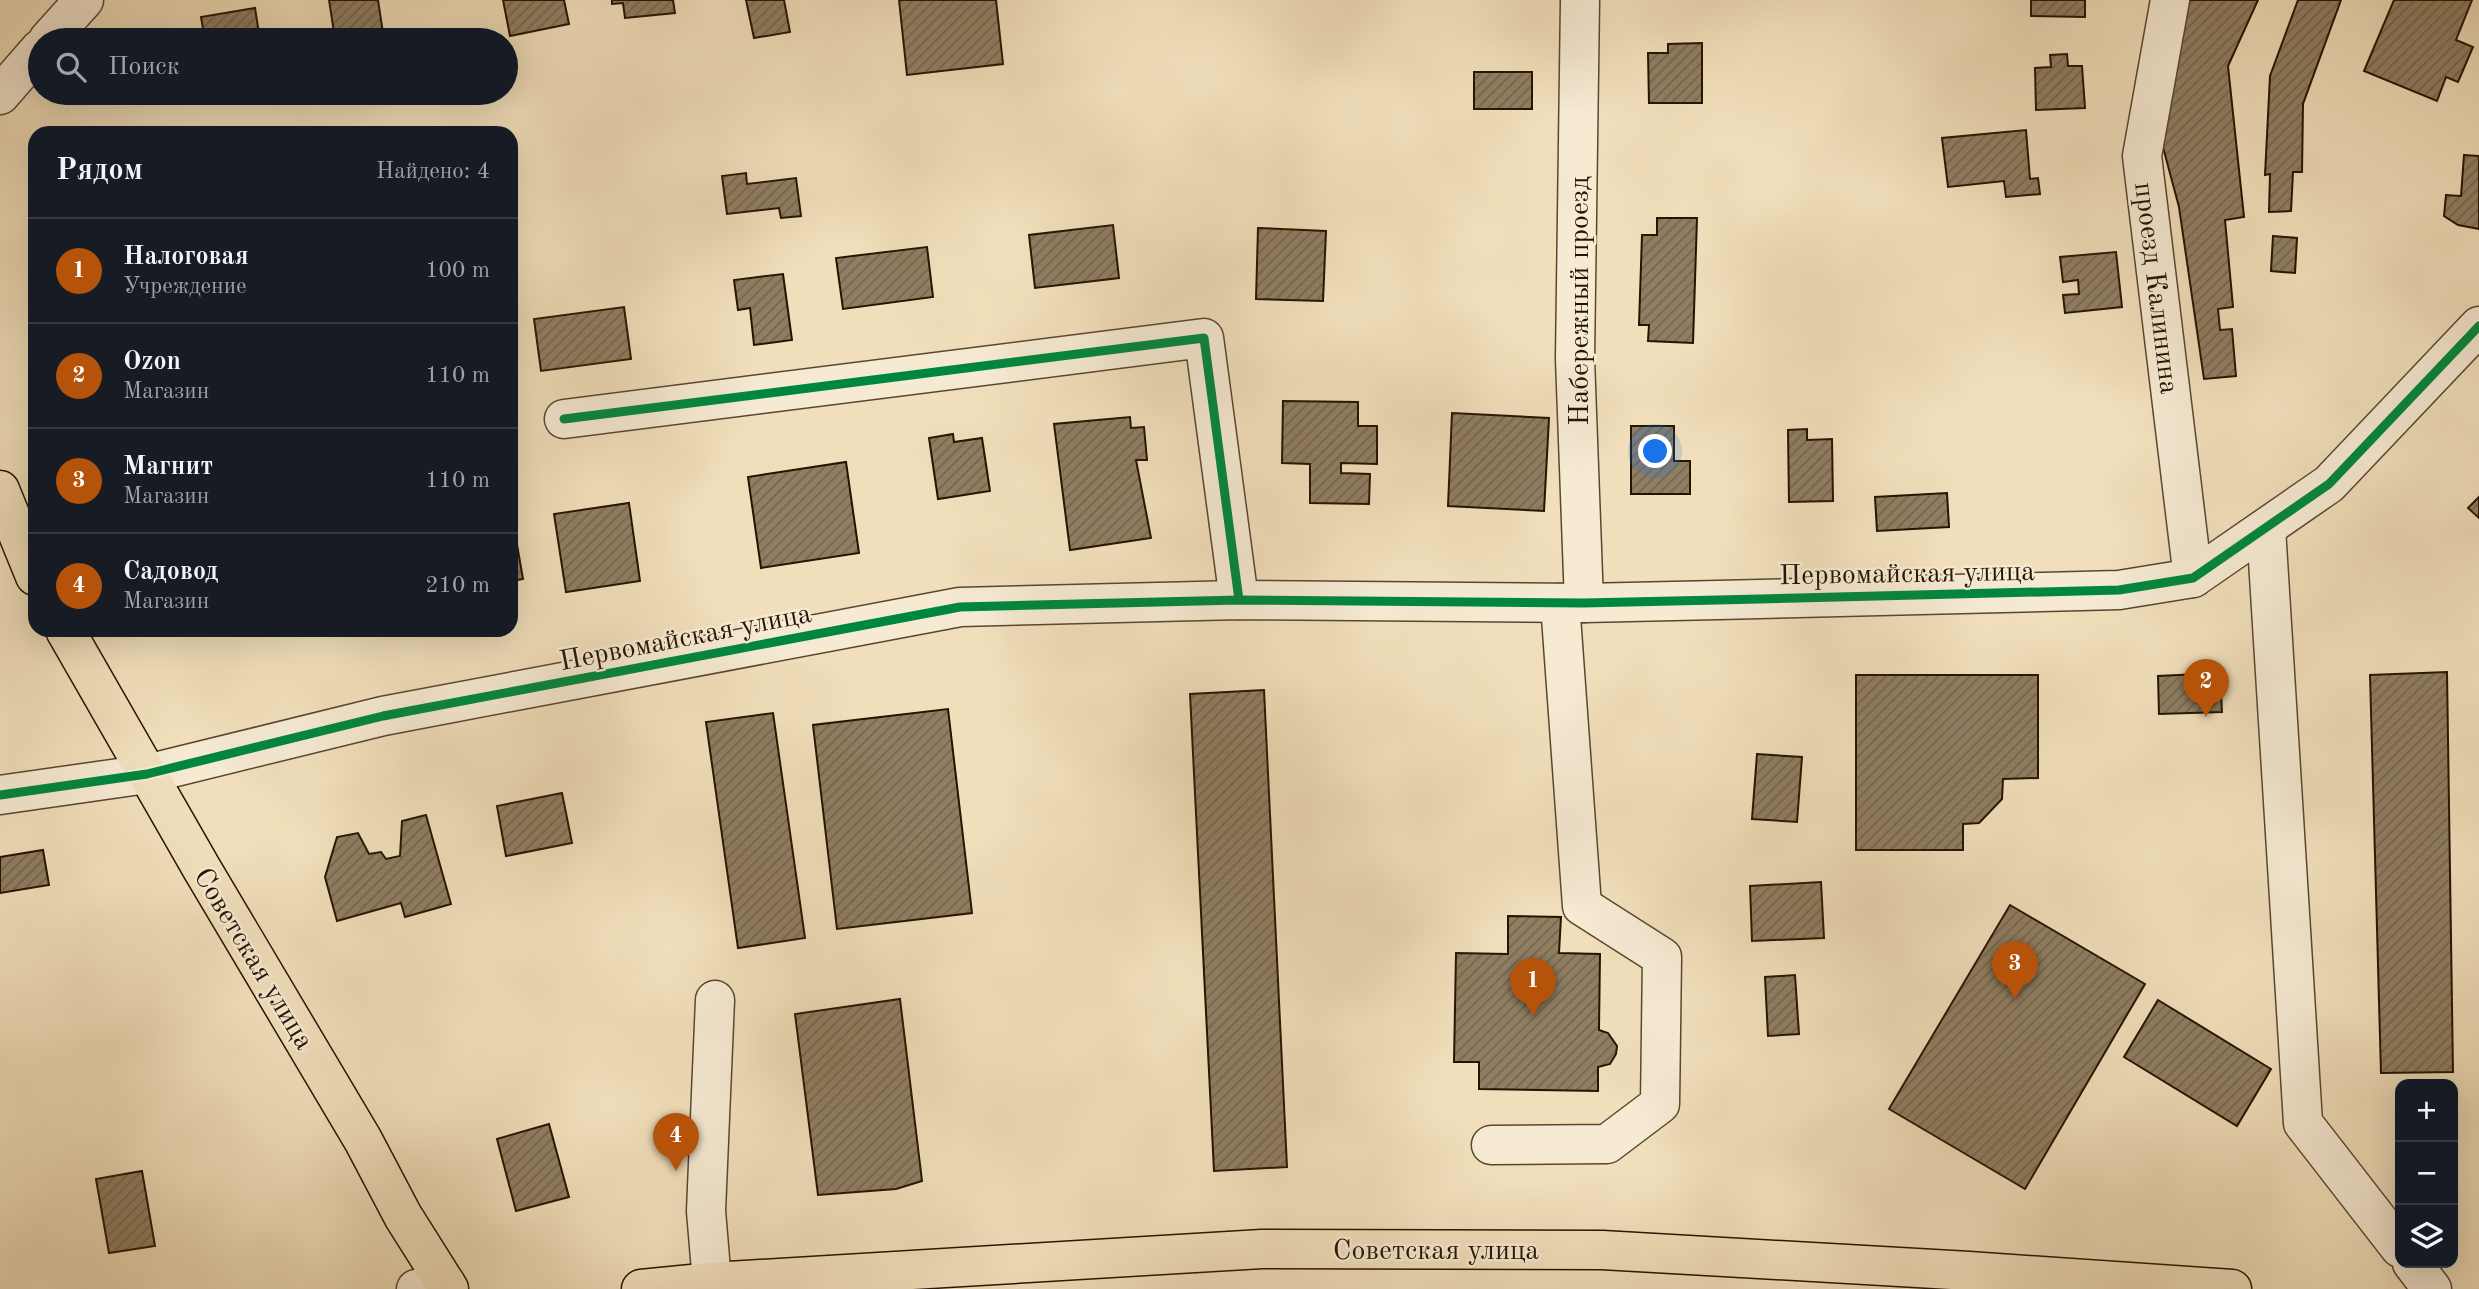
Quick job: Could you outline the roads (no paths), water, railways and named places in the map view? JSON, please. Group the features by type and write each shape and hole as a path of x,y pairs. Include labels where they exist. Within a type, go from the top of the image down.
{"main road":[{"path":"0,490 28,559"},
{"name":"Советская улица","path":"69,637 363,1140 437,1287"},
{"name":"Советская улица","path":"641,1289 712,1282 1262,1249 1602,1250 2232,1289"}],"street":[{"path":"59,28 84,0"},
{"name":"Набережный проезд","path":"1491,1144 1607,1144 1660,1104 1662,957 1582,906 1572,603 1580,0"},
{"name":"проезд Калинина","path":"2170,0 2142,156 2193,578"},
{"path":"0,95 28,63"},
{"name":"Первомайская улица","path":"0,795 147,774 383,716 960,607 1239,600 1572,603 2119,590 2193,578 2329,484 2479,326"},
{"path":"564,419 1204,338 1239,600"},
{"path":"2266,528 2303,1123 2395,1242"},
{"path":"712,1282 706,1211 715,1000"},
{"path":"2416,1268 2432,1289"}],"place":[{"name":"Ozon","path":"2206,717"},
{"name":"Магнит","path":"2015,999"},
{"name":"Налоговая","path":"1533,1016"},
{"name":"Садовод","path":"676,1171"}]}
